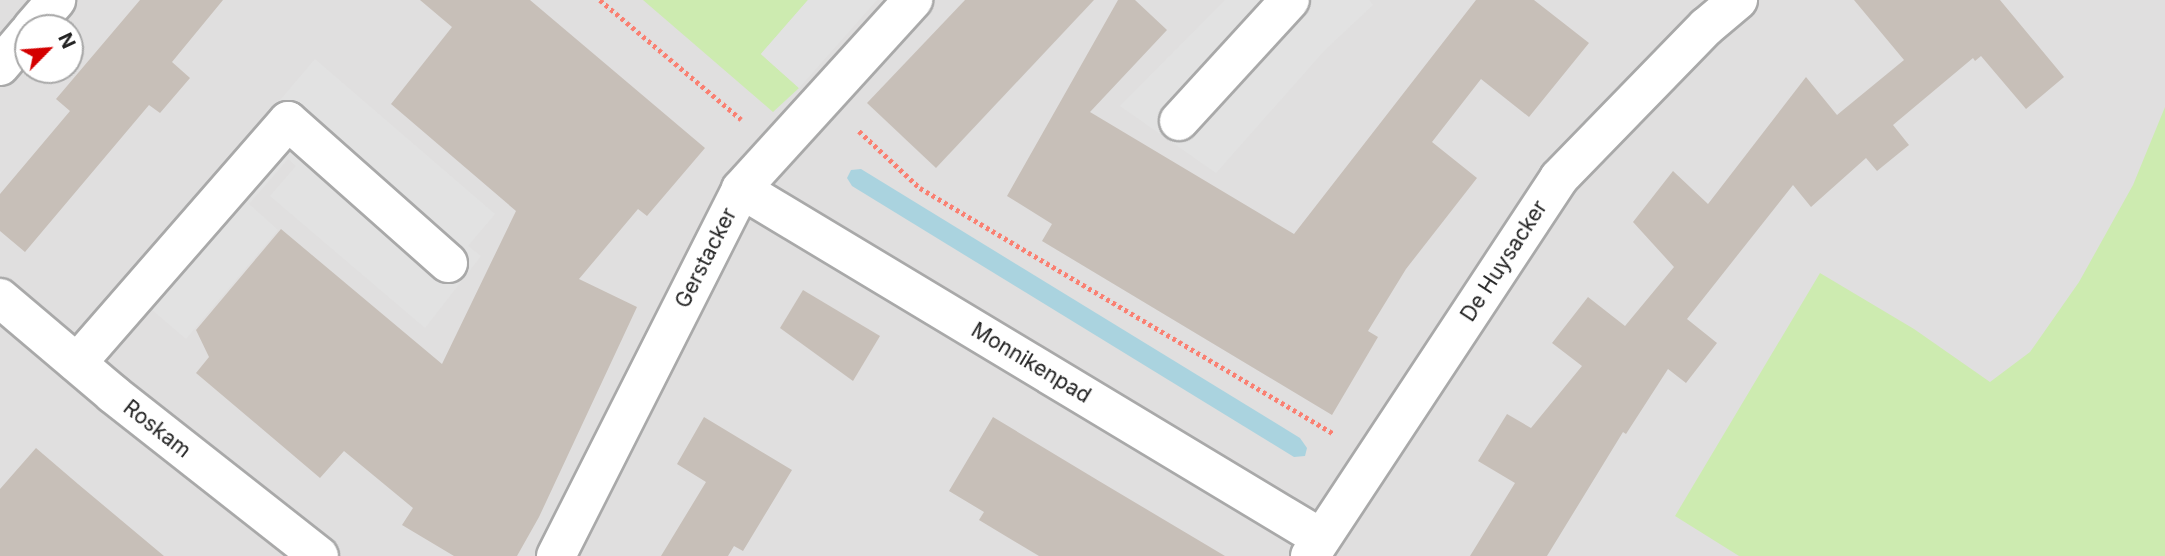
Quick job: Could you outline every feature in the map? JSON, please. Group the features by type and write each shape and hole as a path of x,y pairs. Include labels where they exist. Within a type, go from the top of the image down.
{"street":[{"path":"44,14 56,0"},
{"name":"Gerstacker","path":"556,556 741,189 913,0"},
{"path":"1179,121 1290,0"},
{"name":"De Huysacker","path":"1316,547 1559,178 1706,27 1738,0"},
{"path":"0,66 14,50"},
{"path":"77,363 288,121 448,263"},
{"name":"Monnikenpad","path":"741,189 1316,547"},
{"name":"Roskam","path":"0,298 318,556"}],"path":[{"path":"600,0 776,149"},
{"path":"823,98 920,188 1374,458"}],"shaded area":[{"path":"0,0 2165,0 2165,556 0,556"},
{"path":"808,0 877,0 799,88 761,54"},
{"path":"1225,0 1369,0 1373,5 1325,50 1216,173 1120,106"},
{"path":"315,59 495,214 468,246 481,256 425,328 270,196 296,166 288,159 249,204 278,230 186,339 123,285"}],"green space":[{"path":"643,0 808,0 761,54 799,88 773,112"},
{"path":"2165,107 2165,556 1739,556 1675,516 1820,273 1914,329 1990,382 2030,352 2079,282 2133,185"}],"water":[{"path":"861,169 1300,438 1307,448 1305,456 1294,457 852,186 847,178 851,170"}],"building":[{"path":"140,0 223,0 172,62 190,78 160,113 149,105 25,252 0,231 0,194 70,111 56,99 69,84 84,84 84,66"},
{"path":"420,0 530,0 705,148 647,216 638,209 579,279 637,307 539,517 517,556 454,556 402,525 413,508 344,451 320,478 196,373 209,357 196,330 281,229 442,364 516,211 391,104 452,27"},
{"path":"965,0 1094,0 936,168 867,103"},
{"path":"1118,0 1135,0 1167,30 1090,112 1294,234 1476,0 1534,0 1589,43 1529,117 1481,79 1432,142 1477,178 1406,269 1368,331 1378,337 1332,415 1042,241 1052,224 1007,196"},
{"path":"1854,0 2000,0 2064,77 2026,109 1981,56 1975,61 1973,58 1893,125 1909,145 1877,171 1866,158 1811,207 1793,185 1687,319 1717,343 1686,383 1668,369 1626,434 1623,432 1547,556 1470,556 1515,483 1478,461 1507,414 1531,428 1582,366 1552,343 1588,297 1625,326 1674,267 1633,222 1673,171 1708,204 1806,77 1837,115 1904,60"},
{"path":"803,290 880,336 853,381 780,328"},
{"path":"704,417 792,470 743,551 734,546 728,556 661,556 706,482 677,464"},
{"path":"993,417 1225,556 1039,556 979,520 984,512 949,491"},
{"path":"36,448 164,556 0,556 0,489"}]}
